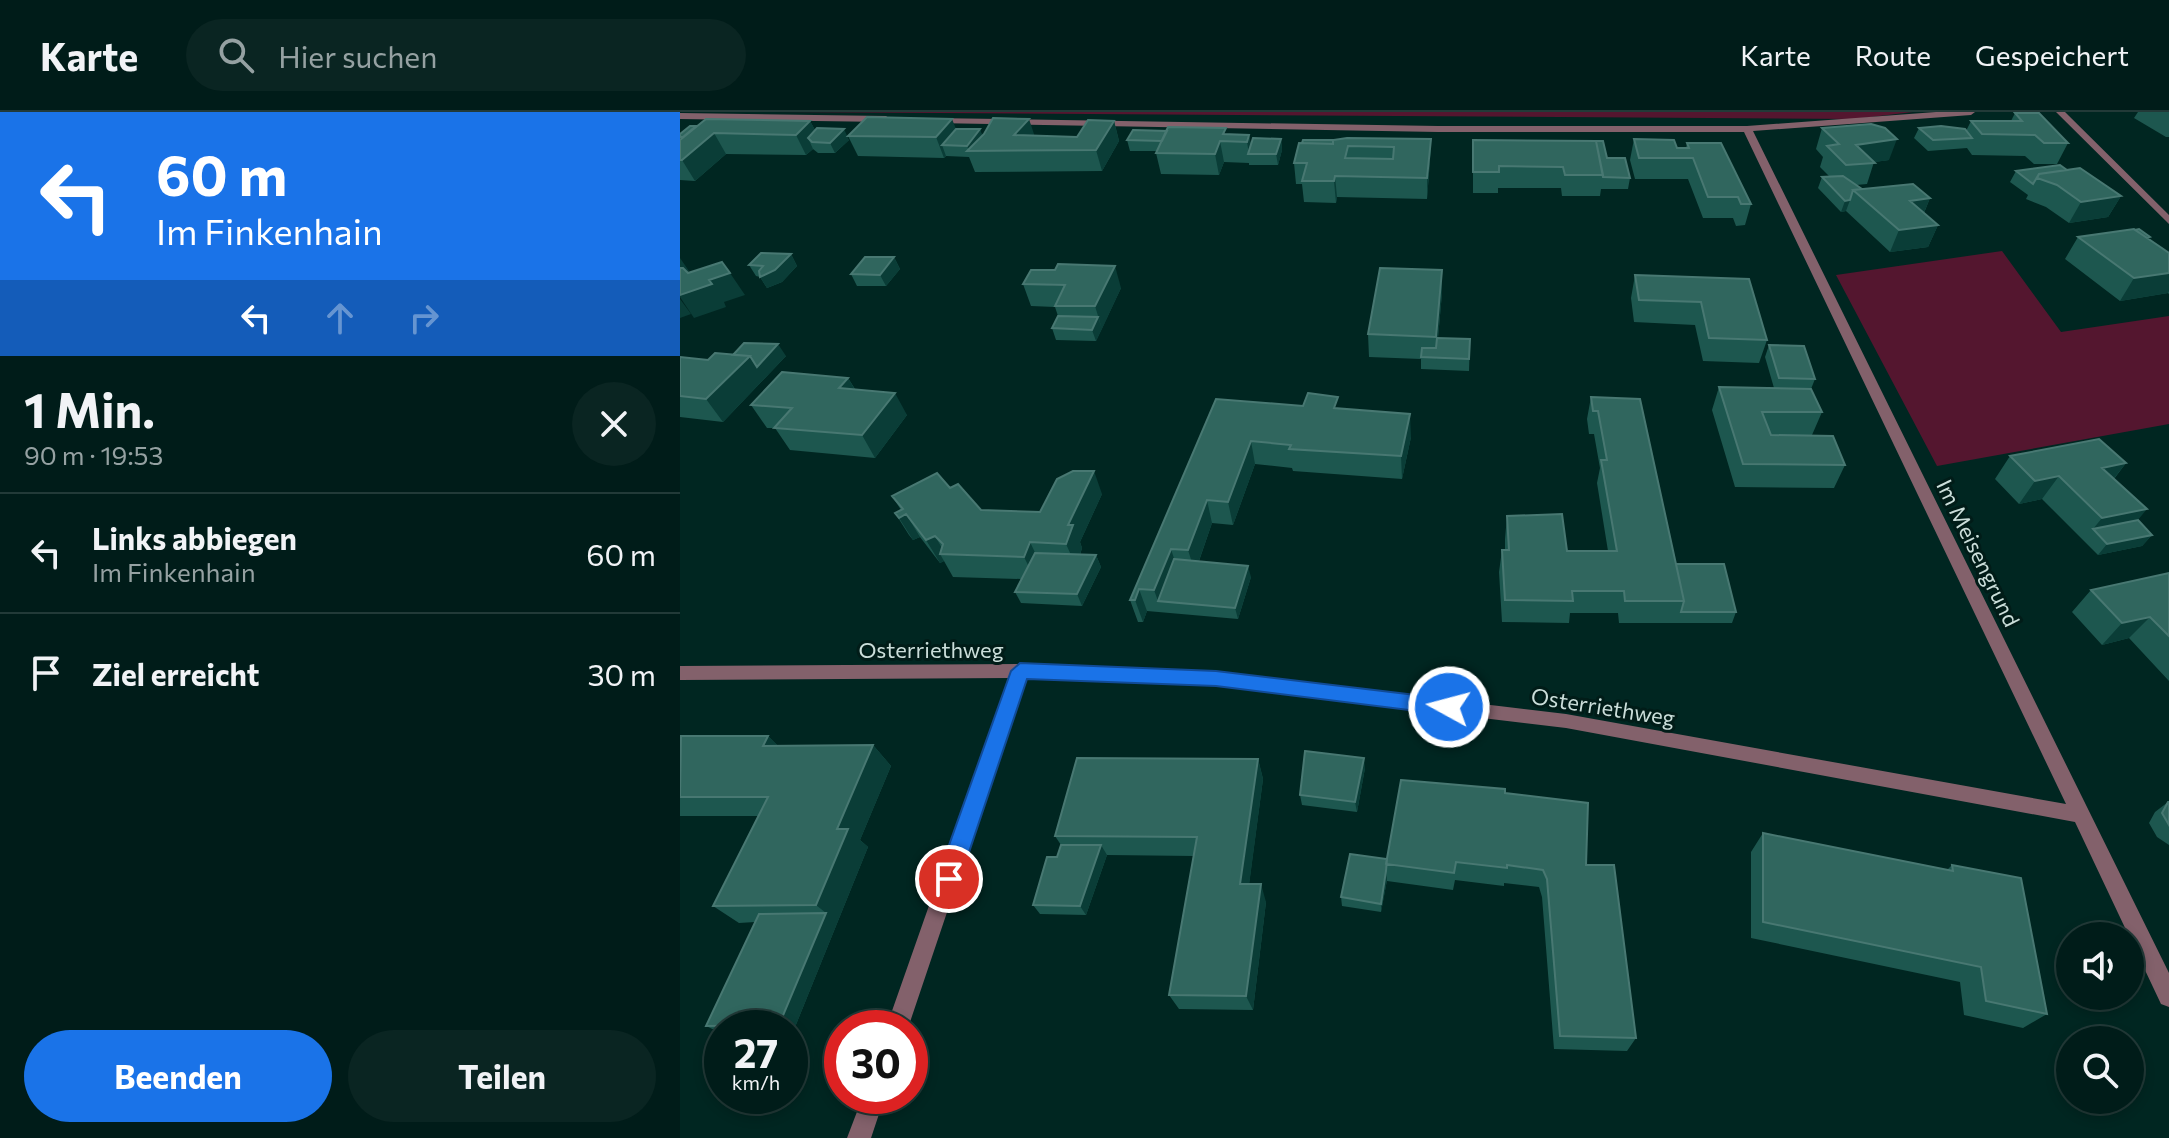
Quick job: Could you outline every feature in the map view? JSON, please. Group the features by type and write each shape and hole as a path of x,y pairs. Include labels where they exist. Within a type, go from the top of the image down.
{"street":[{"path":"922,120 1438,129 1747,129 1971,112"},
{"path":"2060,112 2169,221"},
{"path":"680,116 891,119"},
{"name":"Im Meisengrund","path":"1747,129 2169,996"},
{"path":"903,1010 1020,671"},
{"name":"Osterriethweg","path":"680,673 1020,671 1216,679 1566,721 2082,815"},
{"path":"859,1138 868,1114"}],"shaded area":[{"path":"775,112 1913,112 1854,119"},
{"path":"2002,251 2061,332 2169,316 2169,424 1937,466 1836,275"}],"building":[{"path":"2015,113 2039,113 2068,143 2044,143 2035,135 1982,134 1971,121 2022,121"},
{"path":"867,117 952,119 936,137 848,136"},
{"path":"993,118 1029,119 1014,135 1077,137 1088,120 1114,121 1096,150 967,151 984,134"},
{"path":"706,119 810,121 796,135 714,133 680,160 680,140"},
{"path":"1871,124 1885,128 1897,139 1856,145 1875,163 1846,165 1827,146 1839,144 1822,128"},
{"path":"690,126 696,126 680,137 680,134"},
{"path":"1941,126 1965,129 1972,138 1933,140 1919,128"},
{"path":"1168,127 1226,128 1223,134 1249,135 1247,142 1220,141 1215,154 1156,153"},
{"path":"817,128 844,129 830,143 812,142 808,138"},
{"path":"956,129 980,129 967,146 942,145"},
{"path":"1133,130 1167,131 1162,141 1127,140"},
{"path":"1253,138 1281,139 1276,154 1248,154"},
{"path":"1431,139 1427,178 1335,176 1334,181 1302,181 1307,163 1294,163 1299,143 1333,144 1333,140","holes":["1348,146 1394,147 1393,159 1345,158"]},
{"path":"1634,139 1674,140 1677,148 1689,148 1687,143 1721,143 1751,204 1741,204 1738,197 1708,197 1693,158 1639,158"},
{"path":"1303,140 1333,140 1333,144 1302,143"},
{"path":"1473,140 1596,141 1603,175 1565,175 1563,167 1499,166 1499,172 1473,172"},
{"path":"1596,141 1603,141 1607,158 1625,158 1630,178 1603,177"},
{"path":"2060,165 2067,170 2039,174 2033,184 2016,171"},
{"path":"2080,168 2121,196 2081,202 2057,185 2037,178 2039,174"},
{"path":"1843,176 1862,189 1853,190 1850,200 1845,201 1822,177"},
{"path":"1913,184 1930,198 1910,201 1938,225 1899,230 1853,190"},
{"path":"2134,229 2169,253 2169,273 2134,278 2078,237"},
{"path":"761,253 791,254 775,270 760,277 759,271 763,266 749,265"},
{"path":"865,257 894,257 880,275 851,274"},
{"path":"722,262 730,273 709,280 712,284 680,295 680,268 688,273"},
{"path":"1058,264 1115,266 1095,306 1055,306 1065,285 1023,284 1031,270 1055,270"},
{"path":"1380,268 1442,270 1436,337 1368,334"},
{"path":"1635,275 1749,279 1767,340 1709,338 1701,302 1639,300"},
{"path":"1058,316 1098,317 1092,330 1052,328"},
{"path":"1437,338 1470,339 1469,359 1421,357 1422,348 1436,348"},
{"path":"744,343 778,344 757,367 750,356 733,355"},
{"path":"1769,345 1804,346 1815,379 1779,378"},
{"path":"715,353 750,356 706,399 680,396 680,357 708,360"},
{"path":"782,372 848,378 839,388 895,393 862,435 774,428 792,408 751,405"},
{"path":"1719,387 1811,389 1822,412 1762,412 1771,435 1833,436 1845,465 1743,464"},
{"path":"1308,393 1338,397 1334,408 1410,414 1401,456 1289,449 1291,445 1251,441 1228,502 1207,500 1188,550 1171,549 1154,590 1139,589 1135,600 1130,600 1216,399 1303,406"},
{"path":"1591,397 1640,399 1684,601 1625,601 1624,591 1572,591 1573,601 1505,600 1502,550 1509,550 1507,516 1562,514 1567,551 1617,551 1601,460 1607,460 1598,411 1593,411"},
{"path":"2099,439 2126,463 2102,468 2147,509 2102,518 2059,476 2035,481 2010,456"},
{"path":"1073,471 1094,471 1068,525 1073,525 1066,544 1030,542 1024,557 940,554 943,544 935,536 926,540 906,514 899,518 895,513 903,509 892,496 937,473 950,488 958,484 981,510 1040,512 1057,479"},
{"path":"2138,520 2152,535 2107,544 2093,529"},
{"path":"1035,553 1096,555 1077,594 1015,592"},
{"path":"1174,559 1248,566 1235,608 1158,601"},
{"path":"1676,564 1724,564 1736,612 1681,612 1684,601"},
{"path":"2169,573 2169,636 2150,617 2122,623 2091,590"},
{"path":"681,736 768,736 763,746 873,745 837,829 848,829 816,905 713,906 768,797 680,797"},
{"path":"1305,751 1364,758 1355,802 1300,795"},
{"path":"1077,758 1258,759 1240,884 1261,884 1246,996 1169,995 1197,837 1055,836"},
{"path":"1401,780 1505,789 1505,793 1588,803 1586,865 1614,865 1636,1038 1560,1036 1547,879 1543,870 1456,862 1454,873 1386,864"},
{"path":"2169,802 2169,825 2162,813"},
{"path":"1763,833 1953,871 1952,865 2021,878 2047,1014 1986,1001 1981,967 1763,922"},
{"path":"1061,845 1101,845 1080,906 1033,905 1047,857 1057,857"},
{"path":"1350,854 1387,859 1381,904 1341,897"},
{"path":"826,913 785,1010 714,1010 759,914"}],"route":[{"path":"949,879 1020,671 1216,679 1449,707"}]}
